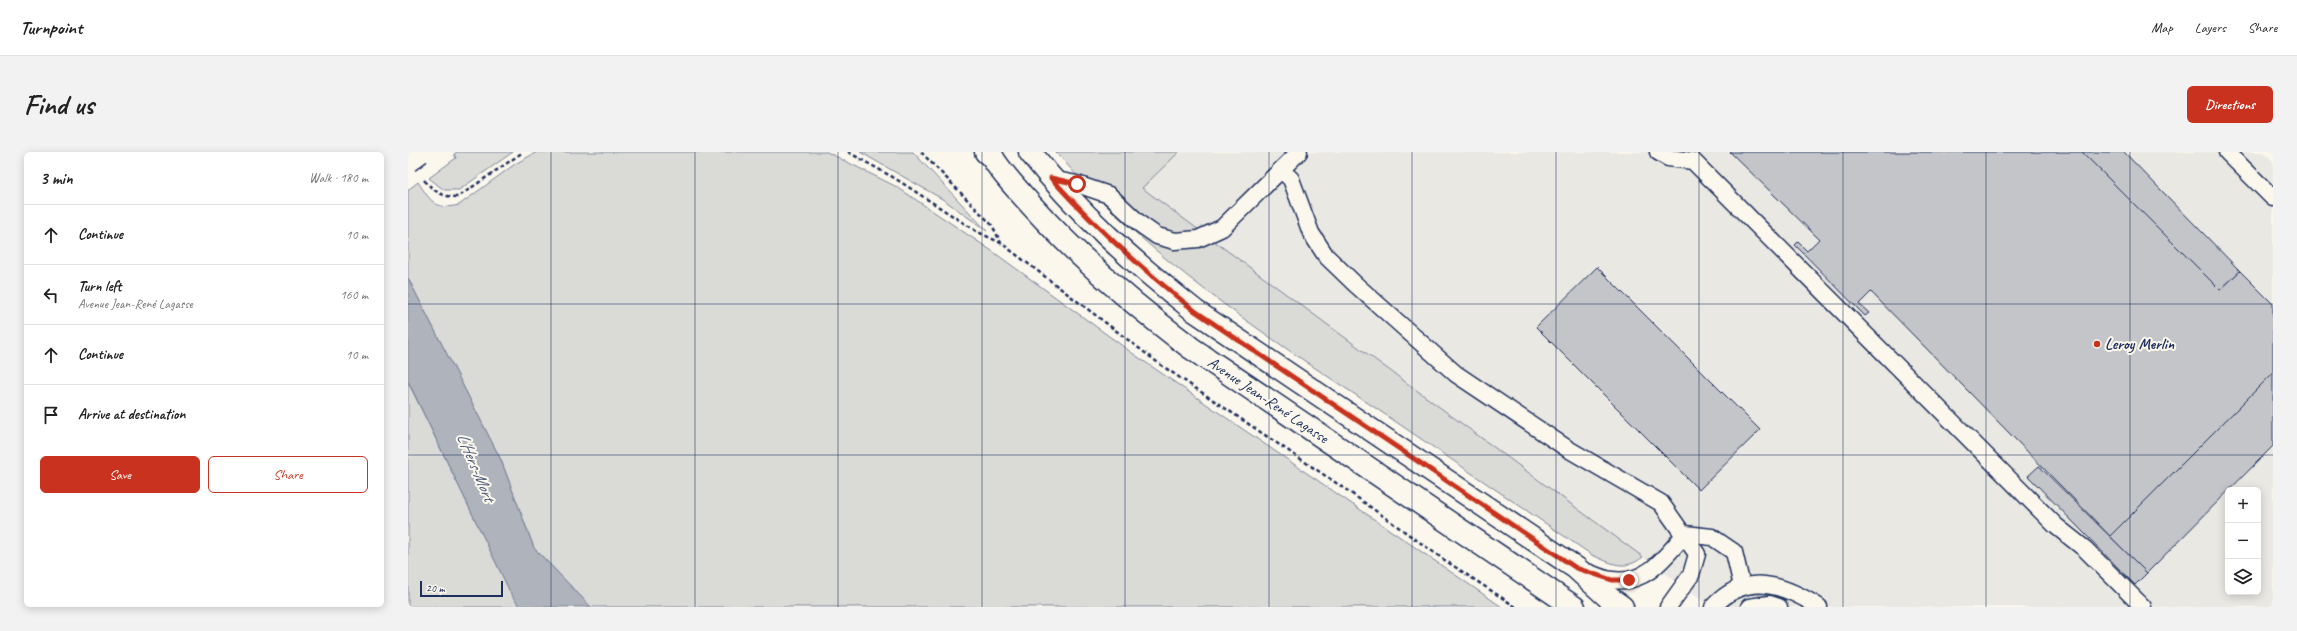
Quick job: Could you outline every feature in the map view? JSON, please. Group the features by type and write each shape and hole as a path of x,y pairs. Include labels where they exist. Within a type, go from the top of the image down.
{"street":[{"path":"415,168 420,152"},
{"name":"Avenue Jean-René Lagasse","path":"1030,152 1051,178 1107,237 1152,277 1195,311 1576,568 1608,597 1622,607"},
{"name":"Avenue Jean-René Lagasse","path":"989,154 1020,193 1077,252 1152,319 1191,348 1574,607"}],"lane":[{"path":"1051,178 1077,184 1108,195 1140,224 1156,236 1175,240 1198,240 1222,228 1299,152"},
{"path":"1658,152 1668,158 1693,162 2056,526 2085,548 2143,607"},
{"path":"2227,152 2273,198"},
{"path":"1281,170 1291,179 1311,233 1326,256 1404,330 1456,374 1568,448 1662,503 1685,534 1697,554 1692,576 1668,607"},
{"path":"1576,568 1612,580 1629,580 1654,569 1685,534"},
{"path":"1685,534 1712,537 1734,552 1742,586"},
{"path":"1713,607 1720,599 1742,586 1773,585 1796,592 1819,607"},
{"path":"1749,607 1770,604 1779,607"}],"path":[{"path":"415,168 435,192 445,197 458,197 523,152"},
{"path":"848,152 896,178 976,231 1001,243 1161,365 1348,490 1443,559 1516,607"},
{"path":"921,152 992,225 1001,243"}],"shaded area":[{"path":"457,152 513,152 459,190 444,190 429,178 456,158 454,154"},
{"path":"537,152 827,152 897,187 992,251 1135,355 1502,607 591,607 534,548 501,460 408,278 408,190 418,182 430,199 439,205 459,205 515,164"},
{"path":"860,152 913,152 987,231 944,200"},
{"path":"1056,152 1179,152 1142,188 1643,557 1630,564 1618,565 1592,555 1289,350 1247,321 1166,259 1127,225 1091,190"},
{"path":"1179,152 2264,152 2273,161 2273,607 1711,607 1142,188"},
{"path":"408,382 512,595 520,607 408,607"}],"water":[{"name":"L'Hers-Mort","path":"408,278 501,460 534,548 591,607 520,607 512,596 408,381"}],"building":[{"name":"Leroy Merlin","path":"1730,152 2082,152 2220,290 2240,271 2273,304 2273,373 2110,536 1871,292 1859,304 1869,313 1865,316 1795,245 1798,242 1807,251 1819,239"},
{"path":"2082,152 2124,152 2240,271 2220,290"},
{"path":"1597,267 1760,430 1699,490 1536,327"},
{"path":"2273,373 2273,446 2232,487 2225,487 2225,494 2147,573 2110,536"},
{"path":"2039,466 2147,573 2135,585 2028,476"}],"place":[{"name":"Leroy Merlin","path":"2097,344"}],"route":[{"path":"1077,184 1051,178 1107,237 1152,277 1195,311 1576,568 1612,580 1629,580"}]}
